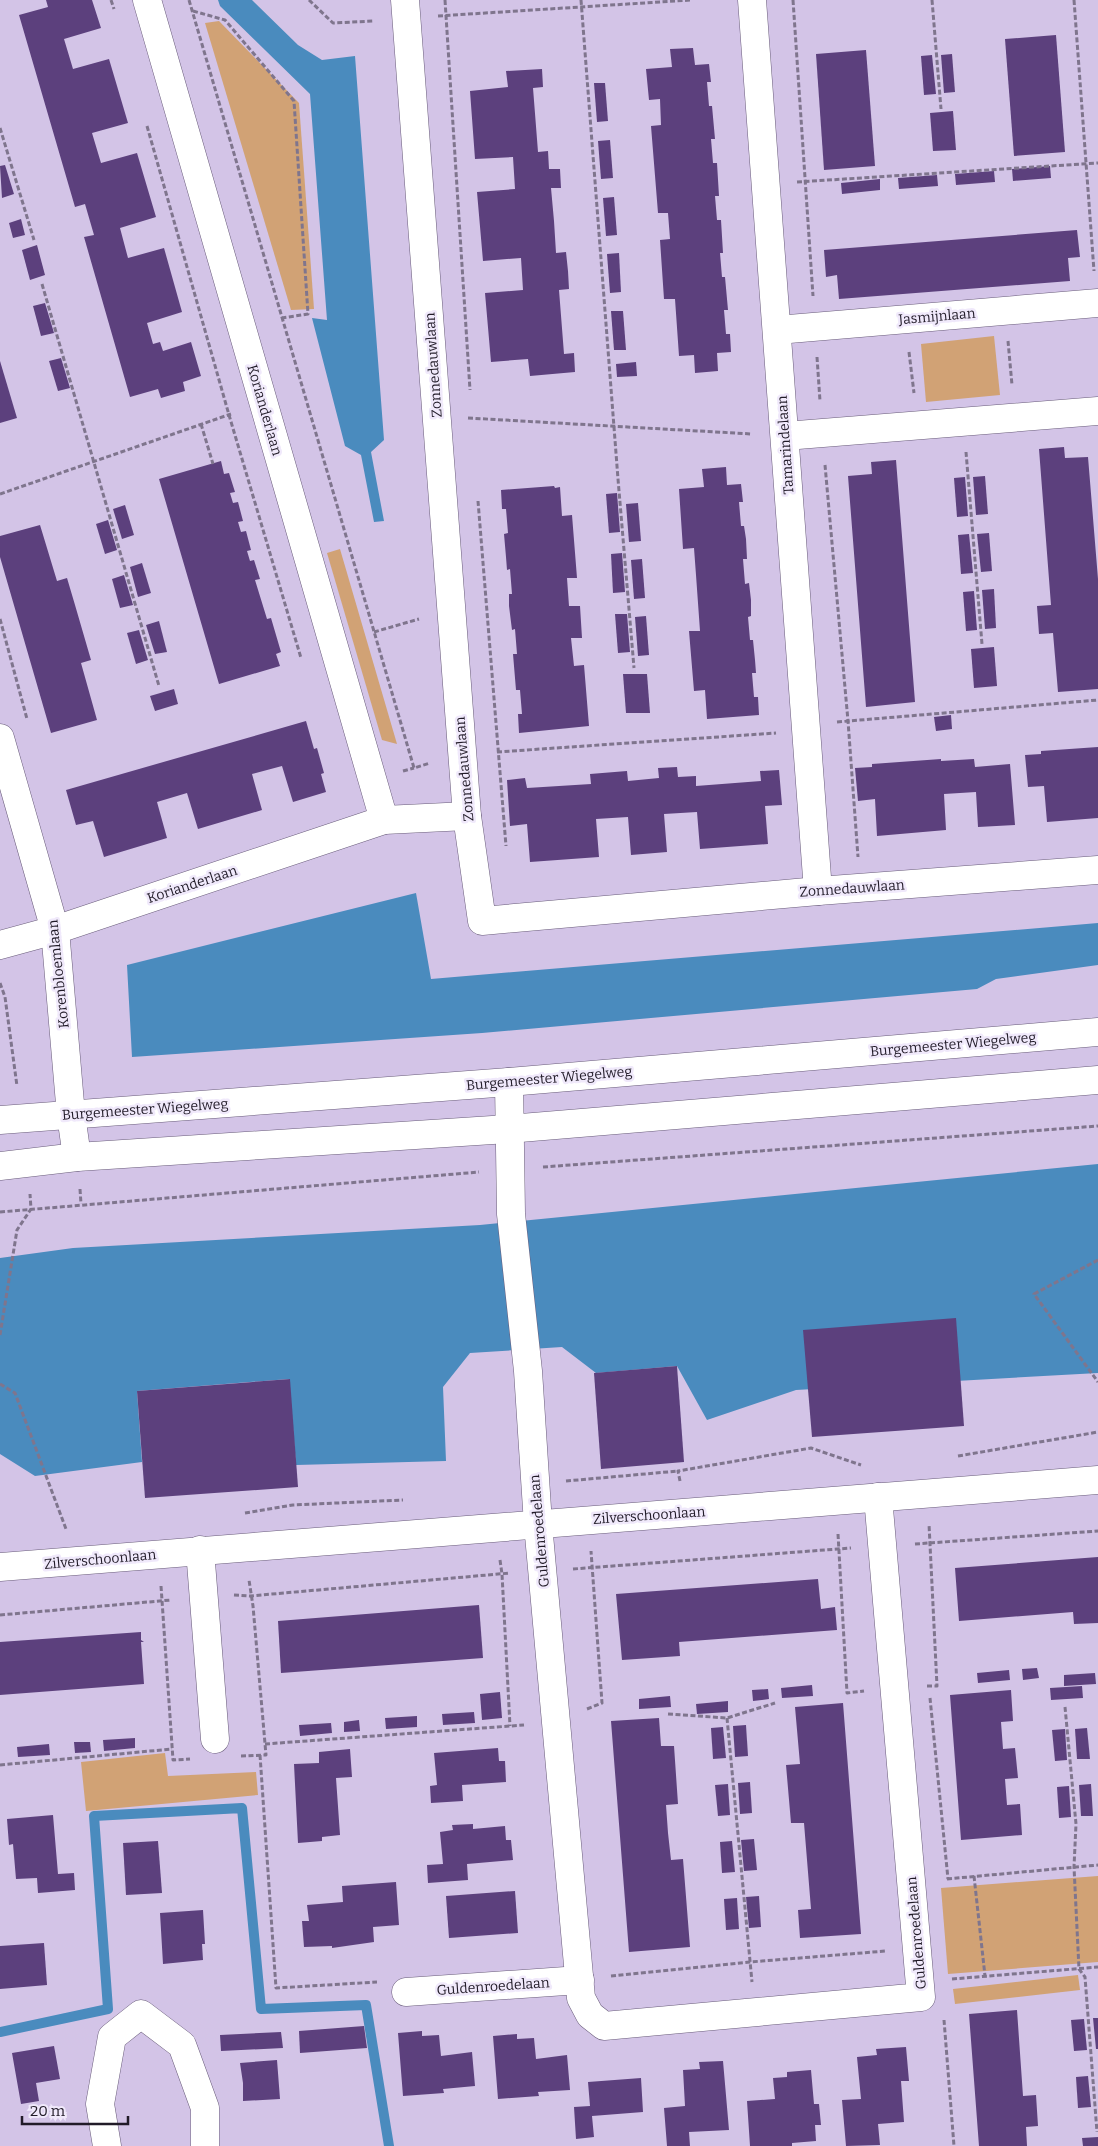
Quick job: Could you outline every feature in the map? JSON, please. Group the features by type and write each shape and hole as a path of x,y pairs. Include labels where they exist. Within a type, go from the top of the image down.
{"street":[{"name":"Korianderlaan","path":"147,0 384,820"},
{"name":"Tamarindelaan","path":"752,0 818,891"},
{"name":"Zonnedauwlaan","path":"406,9 466,816 482,921 818,891 1098,870"},
{"name":"Jasmijnlaan","path":"777,330 1097,303"},
{"path":"785,436 1098,411"},
{"name":"Korenbloemlaan","path":"0,738 55,930 71,1115 77,1157"},
{"name":"Korianderlaan","path":"0,945 55,930 384,820 466,816"},
{"name":"Burgemeester Wiegelweg","path":"0,1120 509,1082 1098,1032"},
{"path":"0,1166 77,1157 508,1129 1098,1080"},
{"name":"Guldenroedelaan","path":"509,1082 508,1129 511,1214 528,1371 538,1524 581,1998 590,2015 604,2026 754,2012 920,1989 878,1497"},
{"name":"Zilverschoonlaan","path":"0,1567 1098,1480"},
{"path":"200,1550 216,1748"},
{"name":"Guldenroedelaan","path":"406,1992 580,1980"},
{"path":"106,2146 100,2104 112,2037 141,2014 182,2045 205,2108 205,2146"}],"path":[{"path":"189,0 414,768 462,754 806,728 848,721 1098,700"},
{"path":"309,0 333,23 406,9 446,15 692,0"},
{"path":"445,0 470,399"},
{"path":"581,0 634,668"},
{"path":"793,0 822,433 848,721 858,861"},
{"path":"932,0 941,110"},
{"path":"1074,0 1097,303"},
{"path":"192,11 225,20 294,101 308,314 282,318"},
{"path":"0,128 34,240"},
{"path":"766,184 1098,163"},
{"path":"42,284 158,686"},
{"path":"1006,311 1016,418"},
{"path":"905,319 918,425"},
{"path":"0,493 263,403"},
{"path":"471,409 472,428"},
{"path":"437,417 785,436"},
{"path":"964,422 982,644"},
{"path":"201,424 213,464"},
{"path":"478,497 507,848"},
{"path":"374,632 451,611"},
{"path":"0,619 29,724"},
{"path":"0,1212 509,1170 1098,1126"},
{"path":"0,1335 17,1230 31,1209"},
{"path":"1098,1260 1034,1294 1098,1382"},
{"path":"0,1384 15,1392 50,1485"},
{"path":"536,1484 678,1471 811,1448 867,1467"},
{"path":"678,1471 687,1512"},
{"path":"159,1554 173,1760 216,1748 266,1755 246,1547"},
{"path":"265,1744 556,1723 602,1703 592,1567"},
{"path":"502,1574 510,1726"},
{"path":"929,1686 948,1879"},
{"path":"668,1714 726,1718 775,1703"},
{"path":"1065,1707 1076,1824 1074,1867 1079,1969 1085,1977 1097,2132"},
{"path":"726,1718 754,2012"},
{"path":"0,1765 172,1749"},
{"path":"260,1755 276,1988 392,1981 406,1992"},
{"path":"911,1882 1098,1865"},
{"path":"974,1876 985,1976"},
{"path":"580,1980 750,1962 917,1948"},
{"path":"920,1989 985,1976 1098,1968"},
{"path":"920,1989 944,2016 954,2146"}],"shaded area":[{"path":"219,21 299,103 314,309 291,310 205,23"},
{"path":"994,336 1000,395 926,402 921,344"},
{"path":"340,549 397,744 382,740 327,553"},
{"path":"165,1753 168,1776 256,1772 258,1795 86,1811 81,1762"},
{"path":"1098,1876 1098,1962 948,1974 941,1888"},
{"path":"1078,1975 1080,1990 955,2004 953,1989"}],"water":[{"path":"218,0 252,0 298,45 322,60 355,56 384,440 371,452 384,521 374,522 361,455 345,446 312,318 327,320 310,94 220,6"},
{"path":"416,893 431,979 1098,923 1098,965 996,979 977,989 482,1033 132,1057 127,965"},
{"path":"1098,1164 1098,1373 796,1390 707,1420 677,1366 596,1373 562,1347 470,1353 443,1387 446,1461 296,1465 289,1379 137,1391 142,1462 35,1476 0,1454 0,1258 73,1248 480,1225"}],"building":[{"path":"46,0 92,0 101,28 64,39 73,69 109,59 128,123 92,133 101,163 137,153 156,217 120,228 128,258 164,248 182,312 147,323 153,344 160,342 163,351 191,342 201,376 183,382 185,391 161,398 158,389 130,397 84,237 94,235 85,204 75,207 19,15 48,7"},
{"path":"1056,35 1065,152 1014,156 1005,39"},
{"path":"693,48 695,65 709,64 711,82 707,82 709,106 712,106 715,139 711,139 713,163 717,163 719,196 715,196 717,220 721,220 723,253 720,253 722,277 725,277 728,310 724,310 726,334 730,334 731,352 717,353 718,371 695,373 694,355 679,356 675,299 664,299 660,240 670,239 668,213 658,213 651,126 661,125 660,99 649,100 646,69 672,67 670,49"},
{"path":"866,50 875,166 824,170 816,54"},
{"path":"952,54 955,92 944,93 941,55"},
{"path":"932,55 936,94 924,95 921,56"},
{"path":"542,69 543,87 533,88 538,152 548,151 549,169 560,169 561,188 551,188 556,253 566,252 568,271 569,289 559,290 564,354 574,353 575,372 530,376 528,359 491,362 485,293 523,290 521,258 483,261 477,192 515,189 513,157 475,159 470,91 508,87 506,71"},
{"path":"594,83 605,83 608,121 597,122"},
{"path":"953,111 956,150 933,151 930,113"},
{"path":"610,140 613,178 601,179 598,141"},
{"path":"5,165 14,194 2,198 0,166"},
{"path":"1050,166 1051,178 1013,181 1012,169"},
{"path":"994,171 995,182 956,185 955,174"},
{"path":"937,175 938,186 899,189 898,178"},
{"path":"880,179 880,190 842,194 841,183"},
{"path":"614,197 617,235 606,236 603,198"},
{"path":"21,219 25,235 13,238 9,223"},
{"path":"1077,230 1080,257 1068,258 1070,281 839,299 837,275 826,277 824,250"},
{"path":"37,245 45,275 30,280 22,250"},
{"path":"619,253 621,292 610,293 607,254"},
{"path":"45,303 54,333 41,336 33,306"},
{"path":"611,311 623,311 626,350 614,350"},
{"path":"61,358 70,388 58,391 49,361"},
{"path":"0,361 17,418 0,423"},
{"path":"636,362 637,376 617,377 616,364"},
{"path":"1064,447 1065,458 1088,457 1098,579 1098,689 1058,692 1053,633 1039,634 1037,606 1051,605 1039,449"},
{"path":"896,460 915,702 866,707 848,476 872,474 871,462"},
{"path":"221,461 224,474 229,473 235,492 230,493 233,503 238,502 243,521 238,522 241,532 246,531 251,550 247,551 250,561 254,560 260,579 255,580 267,619 271,618 281,652 276,654 280,666 219,684 159,479"},
{"path":"726,467 727,485 741,484 743,502 739,502 741,526 744,526 746,539 747,559 743,559 745,584 749,583 751,600 751,616 748,617 750,640 753,640 756,673 752,673 754,697 758,697 759,715 707,719 705,690 694,691 689,631 700,631 694,548 683,549 679,489 704,487 702,469"},
{"path":"985,476 988,514 976,515 973,477"},
{"path":"965,477 968,516 957,517 954,478"},
{"path":"554,486 555,488 560,487 562,516 572,515 577,578 567,578 569,606 580,606 582,638 571,638 574,666 584,665 589,726 519,733 518,714 522,714 520,690 516,690 513,654 517,654 515,629 512,630 509,606 509,594 512,594 510,569 507,570 504,534 508,533 506,509 502,509 501,490"},
{"path":"617,493 620,532 609,533 606,494"},
{"path":"638,503 641,541 629,542 626,504"},
{"path":"125,505 134,535 122,539 113,509"},
{"path":"108,520 117,550 105,554 96,524"},
{"path":"40,525 57,581 67,578 75,605 91,660 81,663 97,720 51,733 0,557 0,536"},
{"path":"989,533 992,571 981,572 977,534"},
{"path":"969,534 973,573 961,574 958,535"},
{"path":"622,553 625,592 613,593 611,554"},
{"path":"642,559 645,598 634,599 631,560"},
{"path":"142,563 151,593 138,597 130,567"},
{"path":"124,575 133,605 120,608 112,579"},
{"path":"994,589 996,628 985,629 982,590"},
{"path":"974,591 977,630 966,631 963,592"},
{"path":"615,614 627,614 630,652 618,653"},
{"path":"646,616 649,655 638,656 635,617"},
{"path":"159,621 167,652 155,654 146,625"},
{"path":"139,630 148,660 136,664 127,633"},
{"path":"994,647 997,686 974,688 971,649"},
{"path":"623,674 647,674 650,713 626,713"},
{"path":"174,689 178,704 155,711 150,696"},
{"path":"951,715 952,729 936,731 934,717"},
{"path":"306,721 314,749 317,748 324,773 321,774 326,792 293,802 282,766 252,774 262,810 198,829 187,793 157,802 167,838 104,857 93,821 76,825 66,790"},
{"path":"1098,747 1098,818 1047,822 1044,786 1028,787 1025,755 1041,754 1041,751"},
{"path":"941,759 941,761 974,759 975,767 1010,764 1015,825 978,827 976,792 944,794 946,830 877,836 875,799 858,801 855,768 872,767 872,764"},
{"path":"677,767 678,777 696,776 696,786 761,781 760,771 779,770 782,805 765,806 768,844 700,849 697,812 664,814 667,852 631,855 628,817 596,819 599,857 530,862 527,824 510,826 507,780 525,778 527,788 591,784 590,774 627,771 628,781 659,778 658,768"},
{"path":"956,1318 964,1426 812,1437 803,1330"},
{"path":"677,1366 684,1462 601,1469 594,1373"},
{"path":"290,1379 298,1487 145,1498 137,1391"},
{"path":"1098,1557 1098,1623 1074,1624 1073,1612 959,1621 955,1568"},
{"path":"818,1579 821,1609 835,1607 837,1630 679,1642 680,1656 622,1660 616,1594"},
{"path":"479,1605 483,1658 281,1673 278,1621"},
{"path":"141,1632 141,1640 144,1642 141,1642 144,1684 0,1695 0,1642"},
{"path":"1037,1668 1039,1678 1023,1680 1022,1669"},
{"path":"1009,1670 1010,1680 978,1683 977,1673"},
{"path":"1095,1673 1096,1684 1064,1686 1064,1675"},
{"path":"812,1685 813,1696 782,1698 781,1688"},
{"path":"1082,1686 1083,1698 1051,1700 1050,1688"},
{"path":"768,1689 769,1699 753,1701 752,1690"},
{"path":"1011,1690 1013,1721 1001,1722 1003,1749 1015,1748 1018,1778 1005,1779 1007,1805 1020,1804 1022,1835 961,1840 950,1695"},
{"path":"500,1692 502,1718 482,1720 480,1694"},
{"path":"670,1696 671,1707 639,1709 639,1699"},
{"path":"728,1701 728,1712 697,1714 696,1704"},
{"path":"843,1703 861,1934 800,1938 798,1910 811,1909 804,1823 791,1823 786,1765 800,1764 795,1707"},
{"path":"474,1712 475,1723 443,1725 442,1714"},
{"path":"417,1716 417,1727 386,1729 385,1718"},
{"path":"659,1718 661,1746 674,1746 678,1804 666,1805 668,1833 671,1860 683,1859 690,1947 629,1952 611,1721"},
{"path":"359,1720 360,1731 344,1732 344,1722"},
{"path":"331,1723 332,1733 300,1736 299,1725"},
{"path":"746,1725 748,1756 735,1757 733,1726"},
{"path":"723,1727 726,1758 713,1759 711,1728"},
{"path":"1087,1728 1090,1759 1077,1759 1075,1729"},
{"path":"1065,1729 1067,1760 1055,1761 1052,1730"},
{"path":"135,1738 135,1748 104,1751 103,1740"},
{"path":"74,1742 90,1742 91,1752 75,1753"},
{"path":"49,1744 50,1755 18,1757 17,1747"},
{"path":"498,1748 499,1761 505,1761 506,1782 462,1785 463,1801 431,1803 430,1786 437,1785 434,1753"},
{"path":"350,1749 352,1777 336,1778 340,1835 322,1837 322,1841 298,1843 294,1764 319,1763 319,1752"},
{"path":"750,1782 752,1813 740,1814 738,1783"},
{"path":"728,1784 730,1815 718,1816 715,1785"},
{"path":"1091,1784 1093,1816 1081,1816 1079,1785"},
{"path":"1069,1786 1071,1817 1059,1818 1057,1787"},
{"path":"53,1815 58,1874 74,1873 75,1890 38,1893 37,1878 16,1879 13,1844 9,1845 7,1819"},
{"path":"473,1824 473,1829 505,1826 506,1840 511,1840 513,1860 467,1864 468,1880 428,1883 427,1865 443,1864 440,1832 453,1830 452,1825"},
{"path":"754,1839 757,1870 744,1871 741,1840"},
{"path":"158,1841 162,1893 126,1895 123,1843"},
{"path":"732,1841 735,1872 722,1873 720,1842"},
{"path":"396,1882 399,1925 373,1927 374,1942 332,1948 332,1946 304,1947 302,1921 309,1921 307,1905 343,1902 342,1886"},
{"path":"515,1891 518,1933 449,1938 446,1896"},
{"path":"759,1896 761,1927 749,1928 746,1897"},
{"path":"737,1898 739,1929 726,1930 724,1899"},
{"path":"203,1910 205,1944 202,1944 203,1960 163,1964 160,1913"},
{"path":"44,1943 47,1985 0,1989 0,1946"},
{"path":"1017,2010 1023,2096 1036,2095 1038,2126 1026,2127 1027,2146 979,2146 969,2014"},
{"path":"1093,2018 1098,2018 1098,2049 1096,2049"},
{"path":"1084,2019 1087,2050 1074,2051 1071,2020"},
{"path":"364,2026 367,2048 300,2053 299,2031"},
{"path":"422,2031 422,2036 439,2035 441,2056 472,2052 475,2086 443,2089 444,2093 403,2096 398,2033"},
{"path":"281,2032 283,2048 221,2051 220,2035"},
{"path":"517,2034 517,2039 534,2038 536,2059 567,2055 570,2090 538,2092 539,2096 498,2099 493,2036"},
{"path":"54,2046 60,2079 36,2083 39,2101 21,2104 12,2053"},
{"path":"906,2047 909,2081 901,2081 904,2122 878,2124 880,2145 846,2146 842,2100 861,2099 857,2057 877,2055 876,2049"},
{"path":"277,2060 280,2099 243,2101 240,2063"},
{"path":"723,2061 729,2130 689,2132 690,2146 667,2146 664,2108 685,2106 683,2070 700,2069 699,2062"},
{"path":"811,2070 814,2104 819,2104 821,2125 815,2125 816,2141 792,2143 792,2146 750,2146 747,2101 775,2099 773,2078 787,2077 787,2072"},
{"path":"1088,2076 1091,2107 1078,2108 1076,2077"},
{"path":"641,2078 643,2112 592,2116 594,2137 576,2139 574,2107 590,2106 588,2082"},
{"path":"1098,2137 1098,2146 1083,2146 1082,2138"}],"waterway":[{"path":"0,2032 108,2009 94,1816 242,1808 261,2009 366,2005 389,2146"}]}
